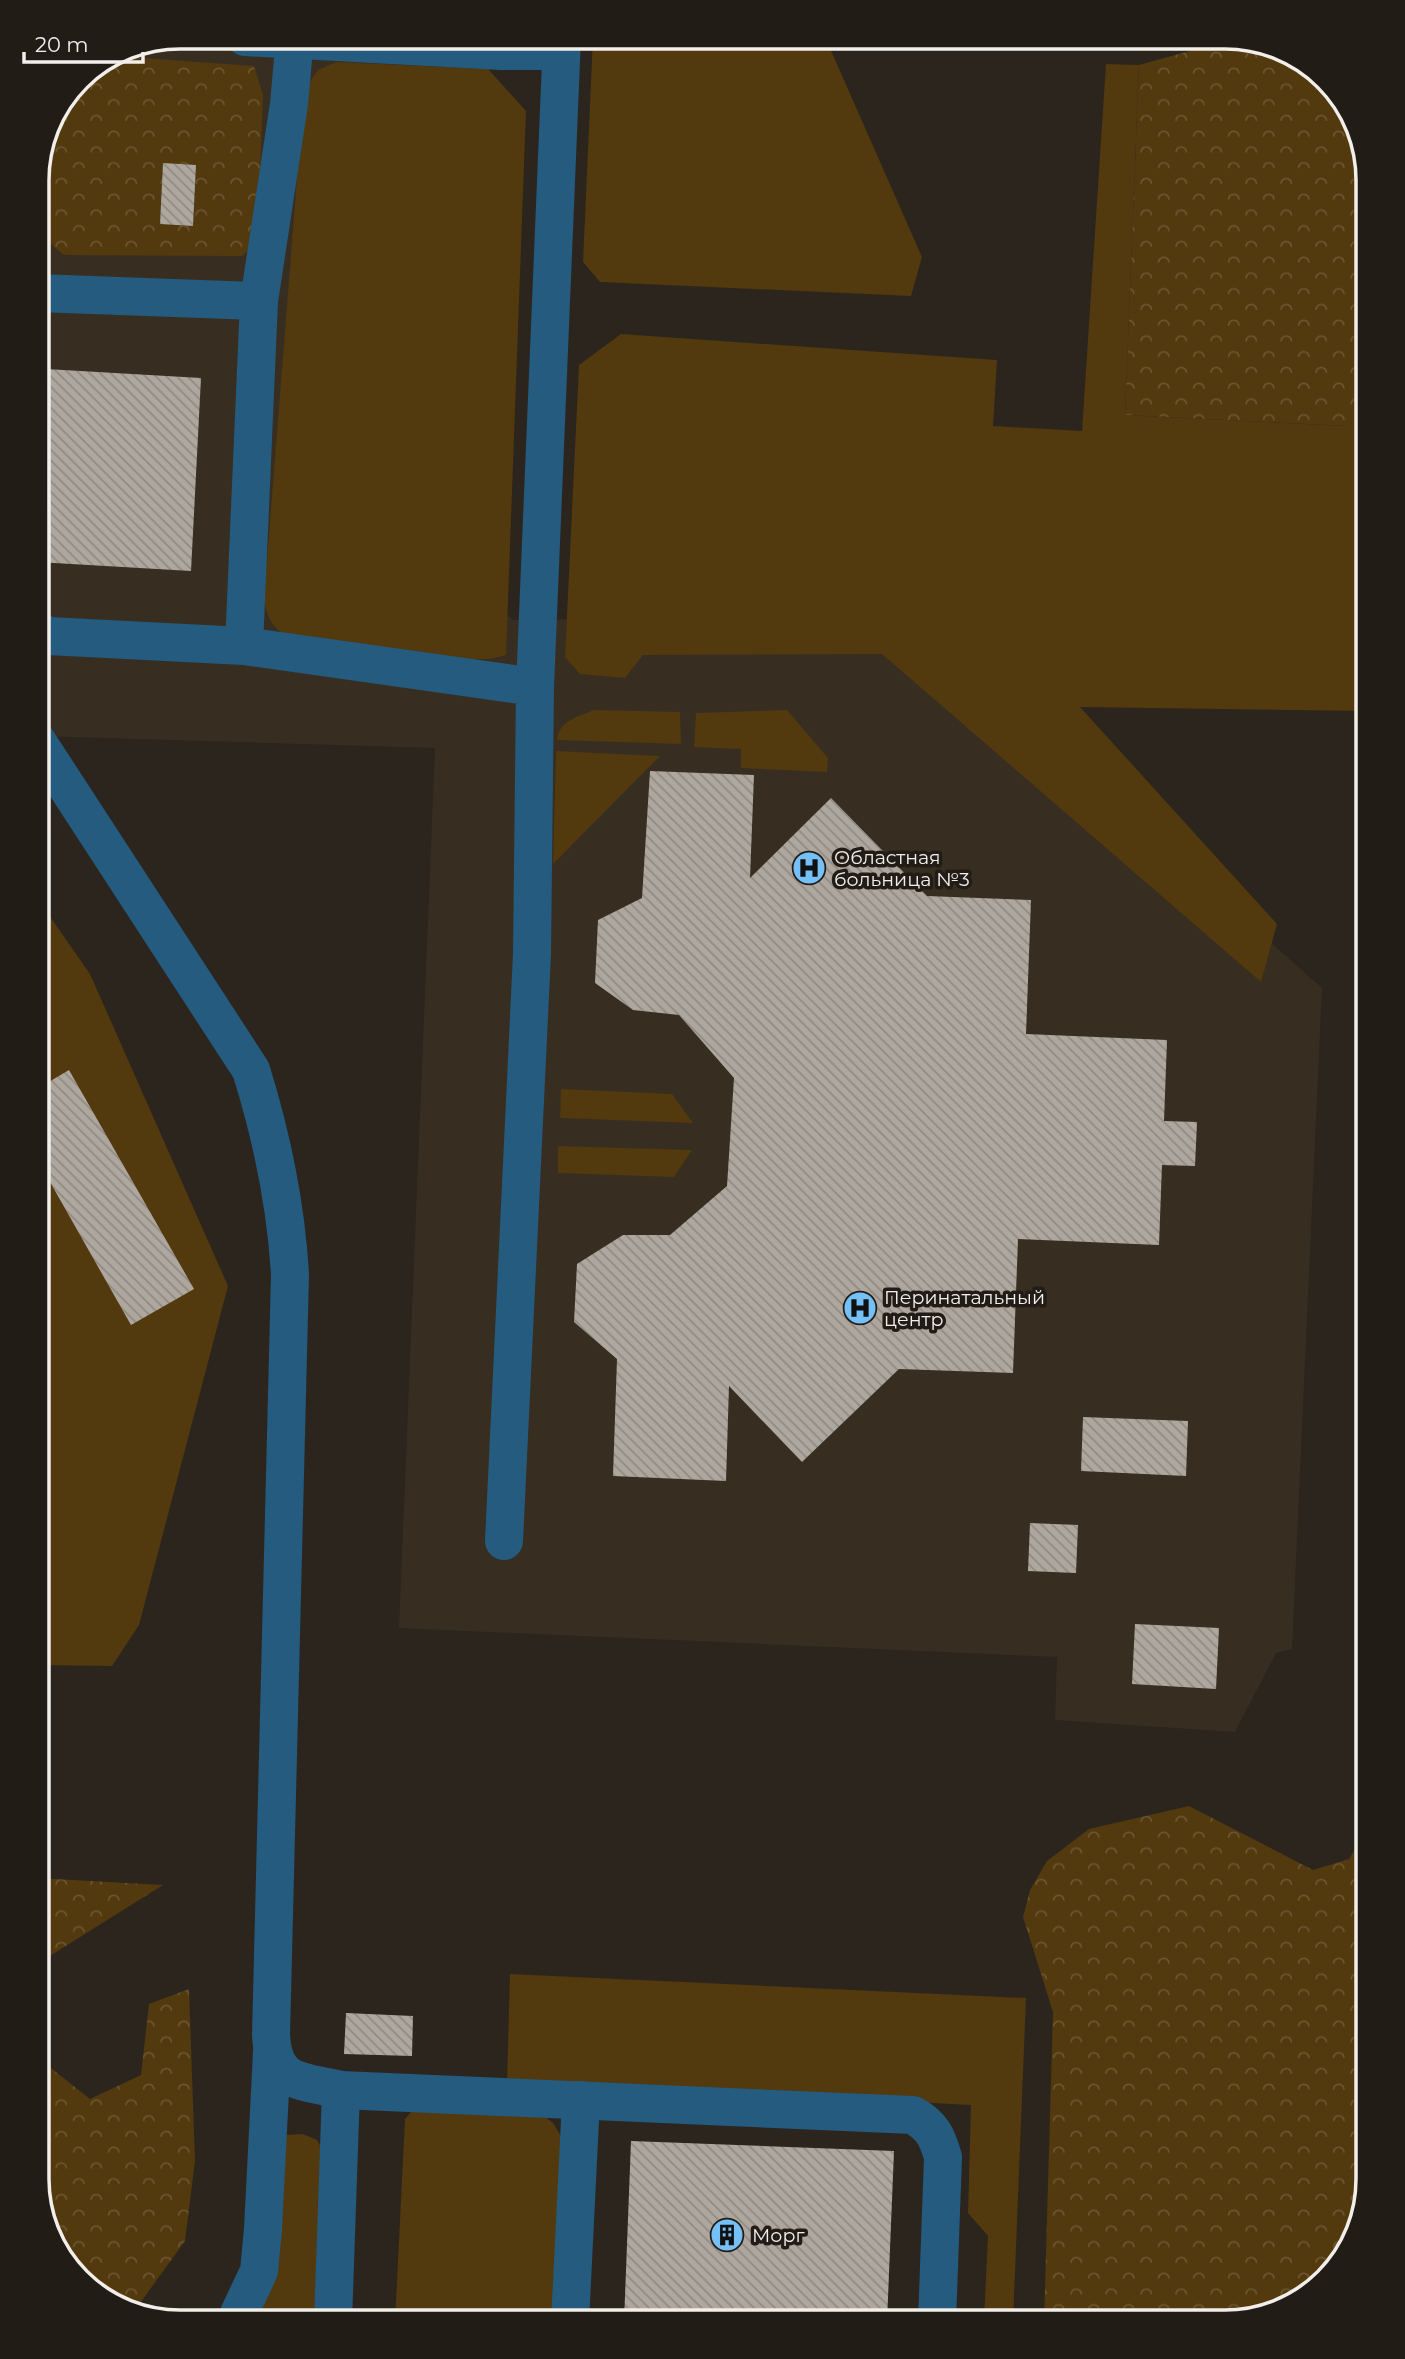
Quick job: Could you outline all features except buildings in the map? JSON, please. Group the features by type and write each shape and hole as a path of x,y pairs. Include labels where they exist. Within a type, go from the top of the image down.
{"lane":[{"path":"244,646 259,301 289,104 294,49"},
{"path":"469,49 518,49"},
{"path":"504,1541 533,954 535,687 562,49"},
{"path":"49,293 259,301"},
{"path":"49,636 244,646 535,687"},
{"path":"49,759 251,1070 262,1107 288,1240 290,1274 272,2052 263,2229 258,2271 240,2310"},
{"path":"272,2052 279,2070 290,2077 341,2090 913,2115 937,2136 943,2157 937,2310"},
{"path":"333,2310 341,2090"},
{"path":"571,2310 581,2100"}],"shaded area":[{"name":"Перинатальный центр","path":"180,49 429,49 492,605 514,620 903,615 1322,988 1292,1649 1276,1653 1235,1732 1055,1720 1057,1657 399,1628 435,748 49,736 49,171 53,146 62,122 76,100 100,76 130,59 163,50"}],"green space":[{"path":"592,49 830,49 922,257 911,296 600,282 583,262"},
{"path":"1197,49 1251,52 1283,62 1298,71 1324,94 1334,107 1349,138 1355,163 1356,426 1125,415 1139,65"},
{"path":"134,57 254,66 263,95 258,224 253,246 242,256 64,255 52,245 49,237 49,171 53,146 62,122 87,87 114,67","holes":["163,164 196,165 193,226 160,224"]},
{"path":"336,62 488,69 526,111 506,655 490,659 470,659 283,634 269,618 266,609 264,598 304,90 318,70"},
{"path":"1106,64 1139,65 1125,415 1356,426 1356,711 1080,707 1277,924 1261,982 882,654 643,655 625,678 580,674 565,657 579,365 621,334 997,360 993,426 1082,431"},
{"path":"594,710 680,712 681,744 557,740 565,724"},
{"path":"787,710 828,758 827,772 741,768 741,749 694,747 696,713"},
{"path":"556,751 660,756 553,864"},
{"path":"49,915 90,974 228,1286 139,1625 112,1666 49,1665"},
{"path":"561,1089 672,1094 693,1123 560,1118"},
{"path":"558,1146 692,1150 674,1177 558,1173"},
{"path":"1189,1806 1313,1870 1349,1859 1356,1848 1355,2196 1346,2229 1329,2259 1311,2278 1283,2297 1234,2310 1044,2310 1053,2012 1023,1917 1030,1890 1047,1861 1089,1829"},
{"path":"49,1879 163,1885 49,1956"},
{"path":"510,1974 1026,1998 1013,2310 984,2310 988,2236 968,2213 971,2105 507,2081"},
{"path":"189,1989 195,2161 185,2241 140,2303 122,2297 94,2278 81,2265 62,2237 50,2196 49,2067 90,2099 141,2075 149,2004"},
{"path":"414,2109 544,2116 553,2123 561,2136 557,2310 396,2310 405,2119"},
{"path":"303,2134 317,2140 323,2151 316,2310 248,2310 284,2135"}],"place":[{"name":"Областная больница №3","path":"809,868"},
{"name":"Перинатальный центр","path":"860,1308"},
{"name":"Морг","path":"727,2235"}]}
